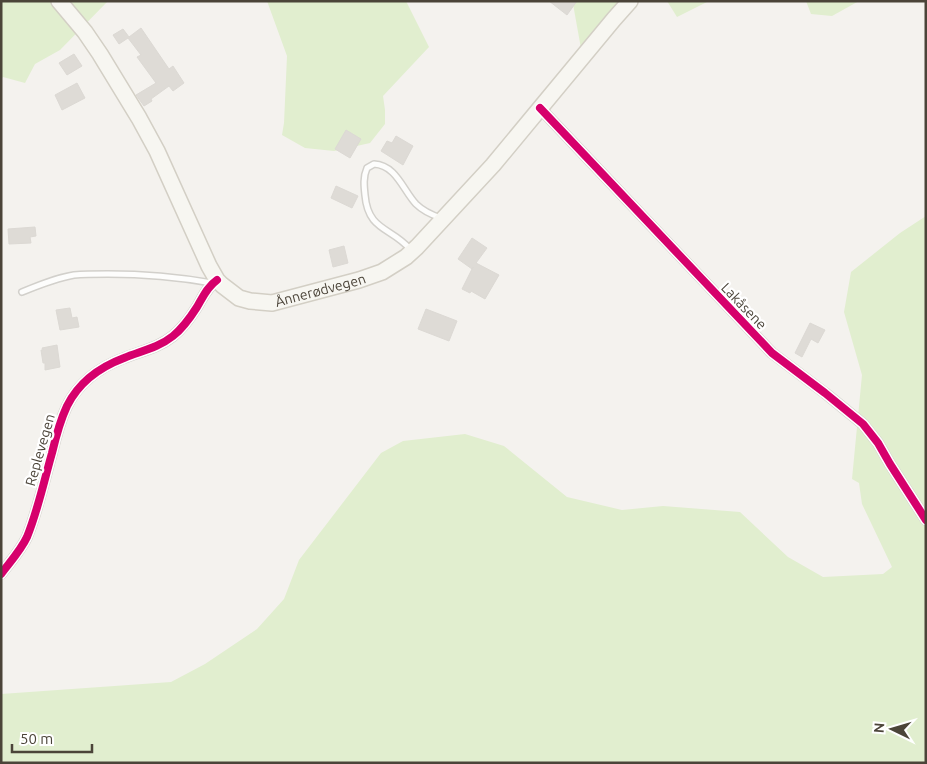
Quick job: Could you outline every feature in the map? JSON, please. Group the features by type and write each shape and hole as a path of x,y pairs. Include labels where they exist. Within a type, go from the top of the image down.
{"main road":[{"name":"Ånnerødvegen","path":"59,1 85,32 139,118 157,151 215,281 239,298 250,302 272,303 382,272 412,252 493,164 630,1"}],"street":[{"name":"Lakåsene","path":"540,108 772,353 863,424 878,443 926,520"},
{"name":"Replevegen","path":"1,574 16,556 26,538 38,504 59,426 68,404 78,390 100,369 155,347 171,338 186,323 215,281"}],"lane":[{"path":"412,252 402,241 378,225 368,212 364,185 367,168 374,164 385,167 400,180 418,206 432,215 443,219"},
{"path":"22,292 74,275 154,275 215,281"}],"green space":[{"path":"1,1 108,1 60,50 35,64 25,83 3,77 1,79"},
{"path":"267,1 406,1 429,47 383,96 385,124 370,143 334,151 305,148 282,135 287,56"},
{"path":"573,1 634,1 582,54"},
{"path":"667,1 709,1 677,17"},
{"path":"806,1 859,1 832,16 811,14"},
{"path":"926,216 926,763 1,763 1,694 171,682 205,664 257,629 284,599 299,560 381,453 403,441 465,434 504,446 567,497 622,510 663,506 740,512 788,557 823,577 883,574 892,567 862,504 859,483 852,479 862,375 844,312 851,272 900,233"}],"building":[{"path":"549,1 577,1 567,15"},
{"path":"141,28 169,69 173,66 184,83 173,91 169,86 144,106 136,95 156,83 137,57 141,55 128,38 119,44 113,35 123,29 129,37"},
{"path":"74,54 82,66 67,75 59,63"},
{"path":"77,83 85,98 62,110 55,95"},
{"path":"346,130 361,139 350,158 335,149"},
{"path":"396,136 413,146 403,165 381,151 387,141 392,143"},
{"path":"336,186 358,196 352,208 331,198"},
{"path":"35,227 36,236 30,237 31,243 9,244 8,229"},
{"path":"472,238 487,248 476,263 499,275 485,299 471,291 470,293 462,289 472,269 458,259"},
{"path":"344,246 348,263 333,267 329,250"},
{"path":"70,308 72,318 77,317 79,327 60,330 56,310"},
{"path":"426,309 457,321 449,341 418,329"},
{"path":"810,323 825,330 818,343 811,339 802,357 795,353"},
{"path":"57,345 60,367 45,370 41,350 43,350 42,348"}],"cycle path":[{"path":"540,108 772,353 863,424 878,443 926,520"},
{"path":"1,574 19,551 27,537 38,506 60,423 72,397 91,376 107,366 155,346 173,336 186,323 208,289 217,280"}]}
